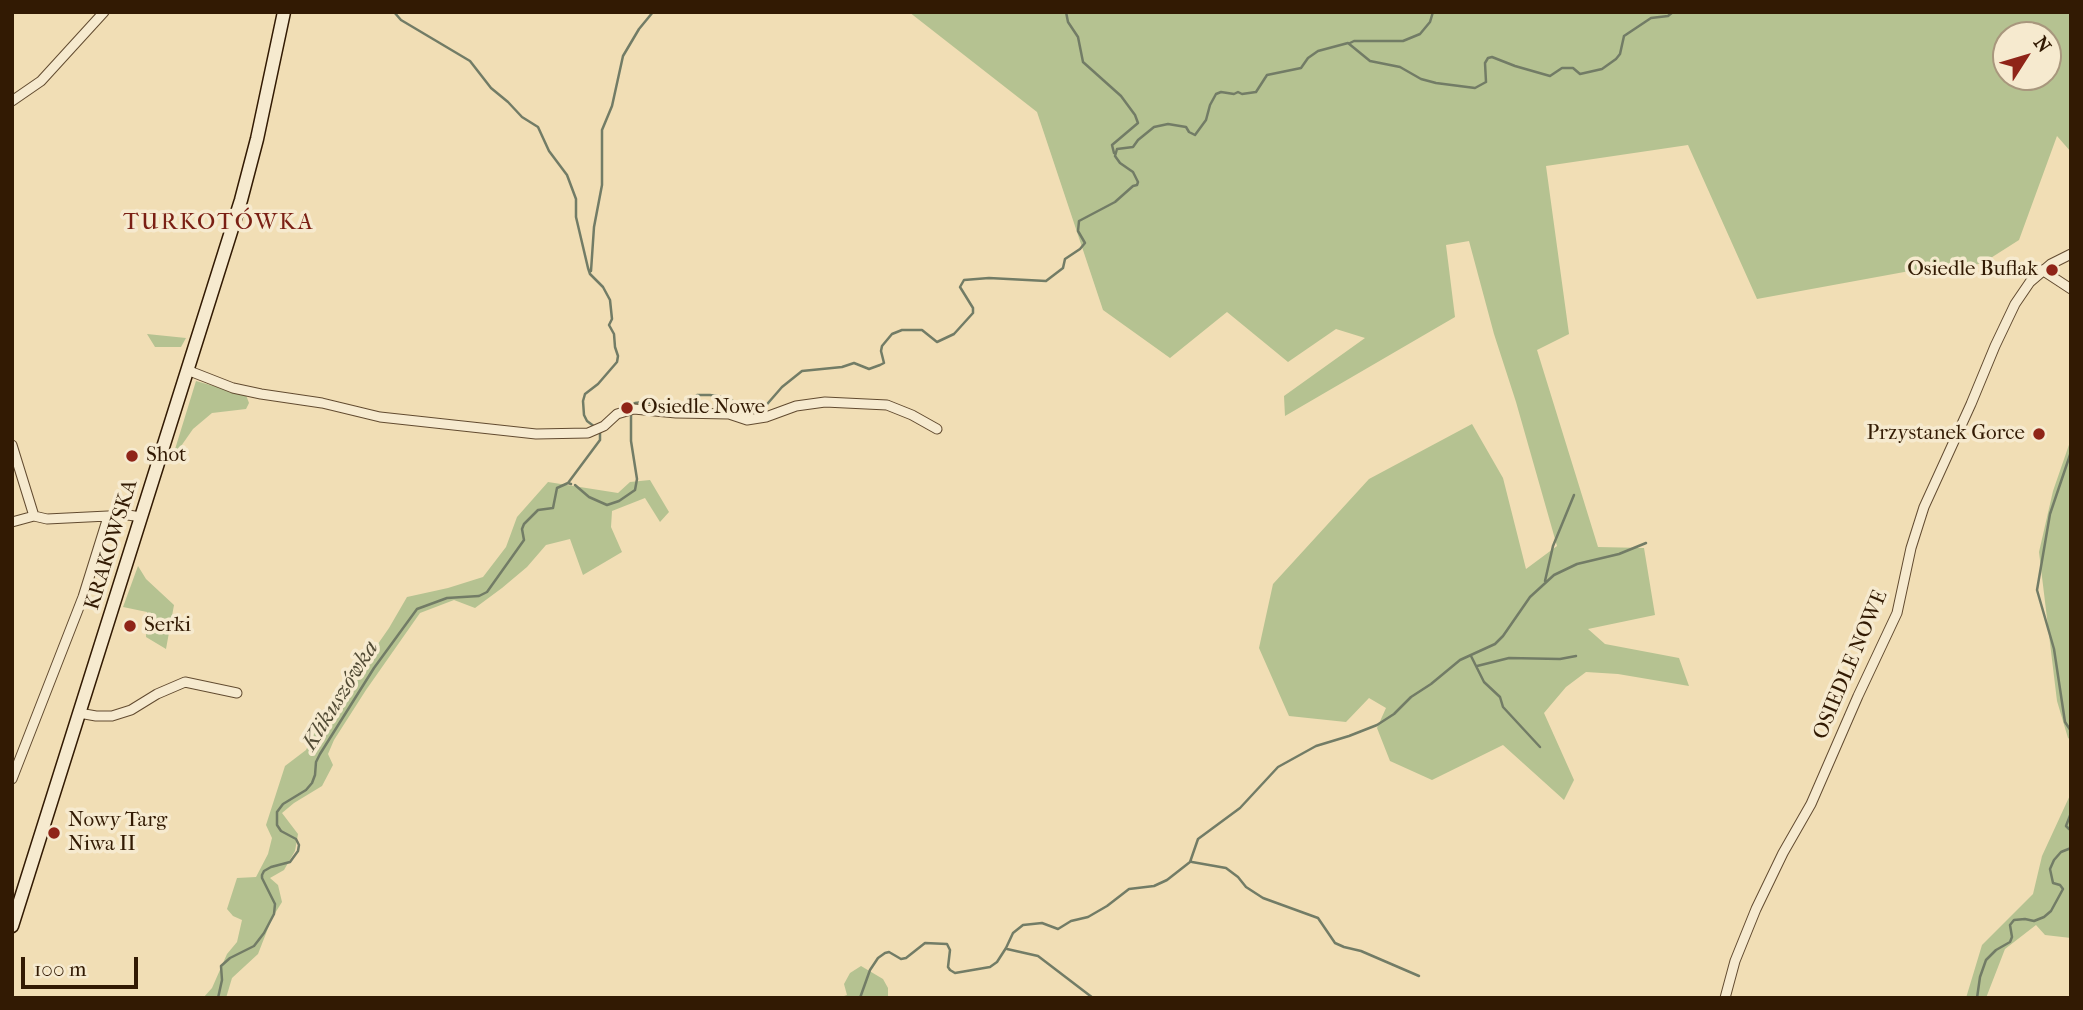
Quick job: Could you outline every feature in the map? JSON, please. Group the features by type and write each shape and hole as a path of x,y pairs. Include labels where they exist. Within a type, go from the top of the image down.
{"main road":[{"name":"KRAKOWSKA","path":"12,926 251,166 284,12"}],"street":[{"path":"12,101 41,81 104,12"},
{"path":"2071,254 2042,270 2071,289"},
{"name":"OSIEDLE NOWE","path":"1725,998 1735,961 1756,909 1811,804 1897,613 1914,535 1935,481 2015,304 2042,270"},
{"path":"187,370 233,388 321,403 380,418 536,434 581,435 598,430 617,414 634,409 729,414 747,421 796,406 825,402 887,405 937,429"},
{"path":"12,446 34,516"},
{"path":"12,522 34,516 47,519 128,515 141,517"},
{"path":"12,779 83,597 108,517"},
{"path":"79,713 111,716 131,710 157,694 185,682 237,693"}],"green space":[{"path":"909,12 2071,12 2071,152 2057,136 2019,240 1986,261 1941,278 1926,268 1757,299 1688,145 1546,166 1569,334 1537,350 1598,547 1644,548 1655,615 1588,629 1605,644 1679,658 1689,686 1618,674 1586,672 1566,687 1544,713 1574,780 1564,800 1503,745 1432,780 1390,761 1377,728 1386,708 1369,698 1346,722 1289,716 1259,648 1273,584 1369,479 1472,424 1503,478 1526,569 1557,546 1469,241 1446,245 1455,317 1285,416 1284,396 1365,338 1336,329 1288,362 1227,312 1170,358 1103,310 1037,112"},
{"path":"147,334 186,338 181,347 155,347"},
{"path":"196,381 246,395 249,403 246,409 212,413 193,429 172,459"},
{"path":"2071,439 2071,740 2068,738 2057,701 2039,552 2053,491"},
{"path":"650,480 669,512 660,522 645,498 612,511 611,527 622,552 583,575 570,539 546,545 527,567 475,608 454,600 420,613 334,740 328,754 333,765 322,786 282,813 298,834 295,851 284,870 270,878 278,885 282,902 272,918 258,954 232,978 226,998 203,998 212,988 227,954 237,942 242,920 227,909 237,878 256,877 268,854 272,838 266,825 285,766 306,750 319,723 343,694 407,597 483,577 506,547 517,517 548,482 618,493 630,482"},
{"path":"138,566 146,579 174,605 166,649 146,637 147,612 123,607"},
{"path":"2071,793 2071,938 2045,935 2036,925 2005,949 1986,998 1966,998 1982,945 2033,894 2042,856"},
{"path":"861,966 883,979 888,988 888,998 838,998 847,995 844,984 850,973"}],"waterway":[{"path":"394,12 401,20 470,61 491,88 522,117 538,127 549,151 567,175 576,199 576,217 590,274 603,287 610,300 612,319 609,325 614,334 618,356 617,362 598,384 585,394 584,415 595,427"},
{"path":"591,271 594,227 602,185 602,130 612,106 623,56 653,12"},
{"path":"1066,12 1068,22 1078,37 1083,62 1121,96 1138,123 1112,145 1114,153"},
{"path":"1350,43 1403,41 1420,34 1430,22 1433,12"},
{"name":"Klikuszówka","path":"631,405 644,402 685,408 697,395 710,395 730,398 750,416 762,410 782,387 802,371 842,367 854,363 869,369 884,363 882,346 892,334 902,330 922,330 937,342 954,334 973,313 973,308 960,287 964,280 989,278 1046,281 1063,268 1065,259 1085,243 1078,231 1079,221 1115,202 1137,185 1133,172 1115,156 1117,149 1133,147 1154,127 1168,124 1186,127 1195,135 1206,120 1216,94 1256,92 1267,75 1301,68 1308,58 1318,51 1348,43 1370,61 1400,67 1421,79 1436,83 1475,88 1486,82 1485,63 1492,57 1550,76 1562,68 1573,68 1580,74 1602,69 1620,54 1624,36 1651,18 1668,16 1673,12"},
{"name":"Klikuszówka","path":"575,485 589,497 607,505 619,501 635,490 637,479 631,441 631,414"},
{"path":"568,483 600,440 600,432"},
{"path":"2071,452 2050,514 2037,590 2054,649 2065,722 2071,731"},
{"name":"Klikuszówka","path":"218,998 222,980 221,966 230,958 254,946 274,914 275,904 262,878 264,871 290,862 298,851 296,839 281,831 277,825 277,812 283,804 306,790 312,783 320,754 374,668 417,609 447,598 479,596 487,592 524,540 524,524 538,510 553,508 557,488 571,484"},
{"path":"1545,581 1553,546 1574,495"},
{"path":"860,998 870,970 885,953 889,952 901,959 925,943 947,944 950,950 948,967 955,973 990,967 997,962 1013,933 1023,925 1042,923 1058,929 1071,921 1088,917 1129,889 1154,886 1167,880 1190,862 1198,839 1240,808 1278,767 1316,746 1377,725 1460,660 1495,644 1530,597 1554,575 1577,564 1619,554 1646,543"},
{"path":"1471,656 1484,682 1500,697 1503,707 1540,747"},
{"path":"1477,666 1509,658 1560,659 1576,656"},
{"path":"2071,813 2066,826 2071,828"},
{"path":"1977,998 1986,960 2010,942 2010,925 2014,920 2034,921 2051,911 2063,889 2053,883 2050,869 2061,852 2071,848"},
{"path":"1192,862 1226,868 1246,887 1263,898 1318,918 1335,943 1419,976"},
{"path":"1007,949 1038,956 1093,998"}],"place":[{"name":"Osiedle Buflak","path":"2052,270"},
{"name":"Osiedle Nowe","path":"627,408"},
{"name":"Przystanek Gorce","path":"2039,434"},
{"name":"Shot","path":"132,456"},
{"name":"Serki","path":"130,626"},
{"name":"Nowy Targ Niwa II","path":"54,833"}],"district":[{"name":"TURKOTÓWKA","path":"219,223"}]}
